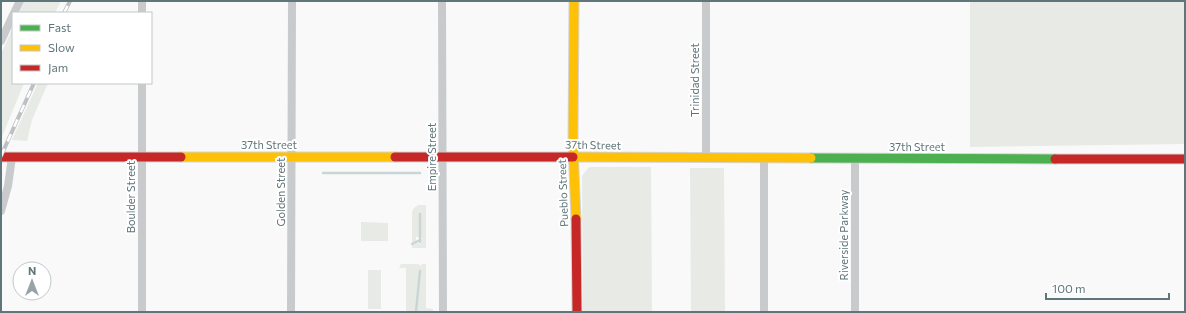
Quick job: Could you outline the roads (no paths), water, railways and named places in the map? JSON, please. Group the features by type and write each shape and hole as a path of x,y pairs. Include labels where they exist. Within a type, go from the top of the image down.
{"main road":[{"name":"Pueblo Street","path":"574,1 573,157 577,312"},
{"name":"37th Street","path":"1,157 1185,159"}],"street":[{"path":"15,12 20,1"},
{"path":"142,1 142,12"},
{"name":"Golden Street","path":"292,1 292,312"},
{"name":"Empire Street","path":"442,1 443,312"},
{"name":"Trinidad Street","path":"706,1 706,158"},
{"path":"1,41 3,31 12,17"},
{"name":"Boulder Street","path":"142,84 142,312"},
{"path":"1,211 8,186 12,157"},
{"path":"764,158 764,312"},
{"name":"Riverside Parkway","path":"855,159 855,312"}],"waterway":[{"path":"323,173 420,173"},
{"path":"420,214 420,242"},
{"path":"412,244 420,240"},
{"path":"416,312 420,271"}],"railway":[{"path":"64,12 70,1"},
{"path":"1,156 34,84"}]}
